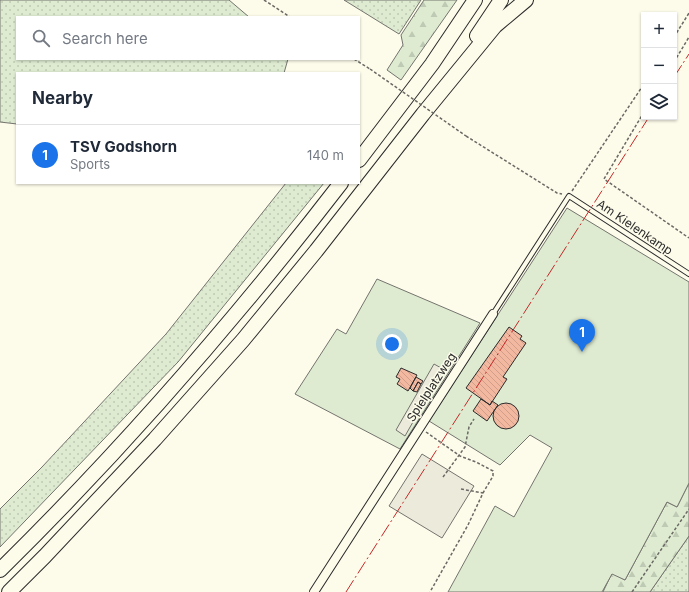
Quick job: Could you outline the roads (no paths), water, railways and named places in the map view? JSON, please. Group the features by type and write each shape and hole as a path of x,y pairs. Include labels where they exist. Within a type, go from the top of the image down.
{"highway":[{"path":"360,159 432,64 475,0"},
{"path":"423,114 501,0"},
{"path":"9,592 155,439 243,340 316,251 423,114 496,26 526,0"},
{"path":"0,570 139,425 215,339 299,238 340,184"}],"street":[{"name":"Spielplatzweg","path":"314,592 492,314"}],"lane":[{"name":"Am Kielenkamp","path":"569,196 689,274"},
{"name":"Spielplatzweg","path":"492,314 569,196"}],"place":[{"name":"TSV Godshorn","path":"582,352"}]}
